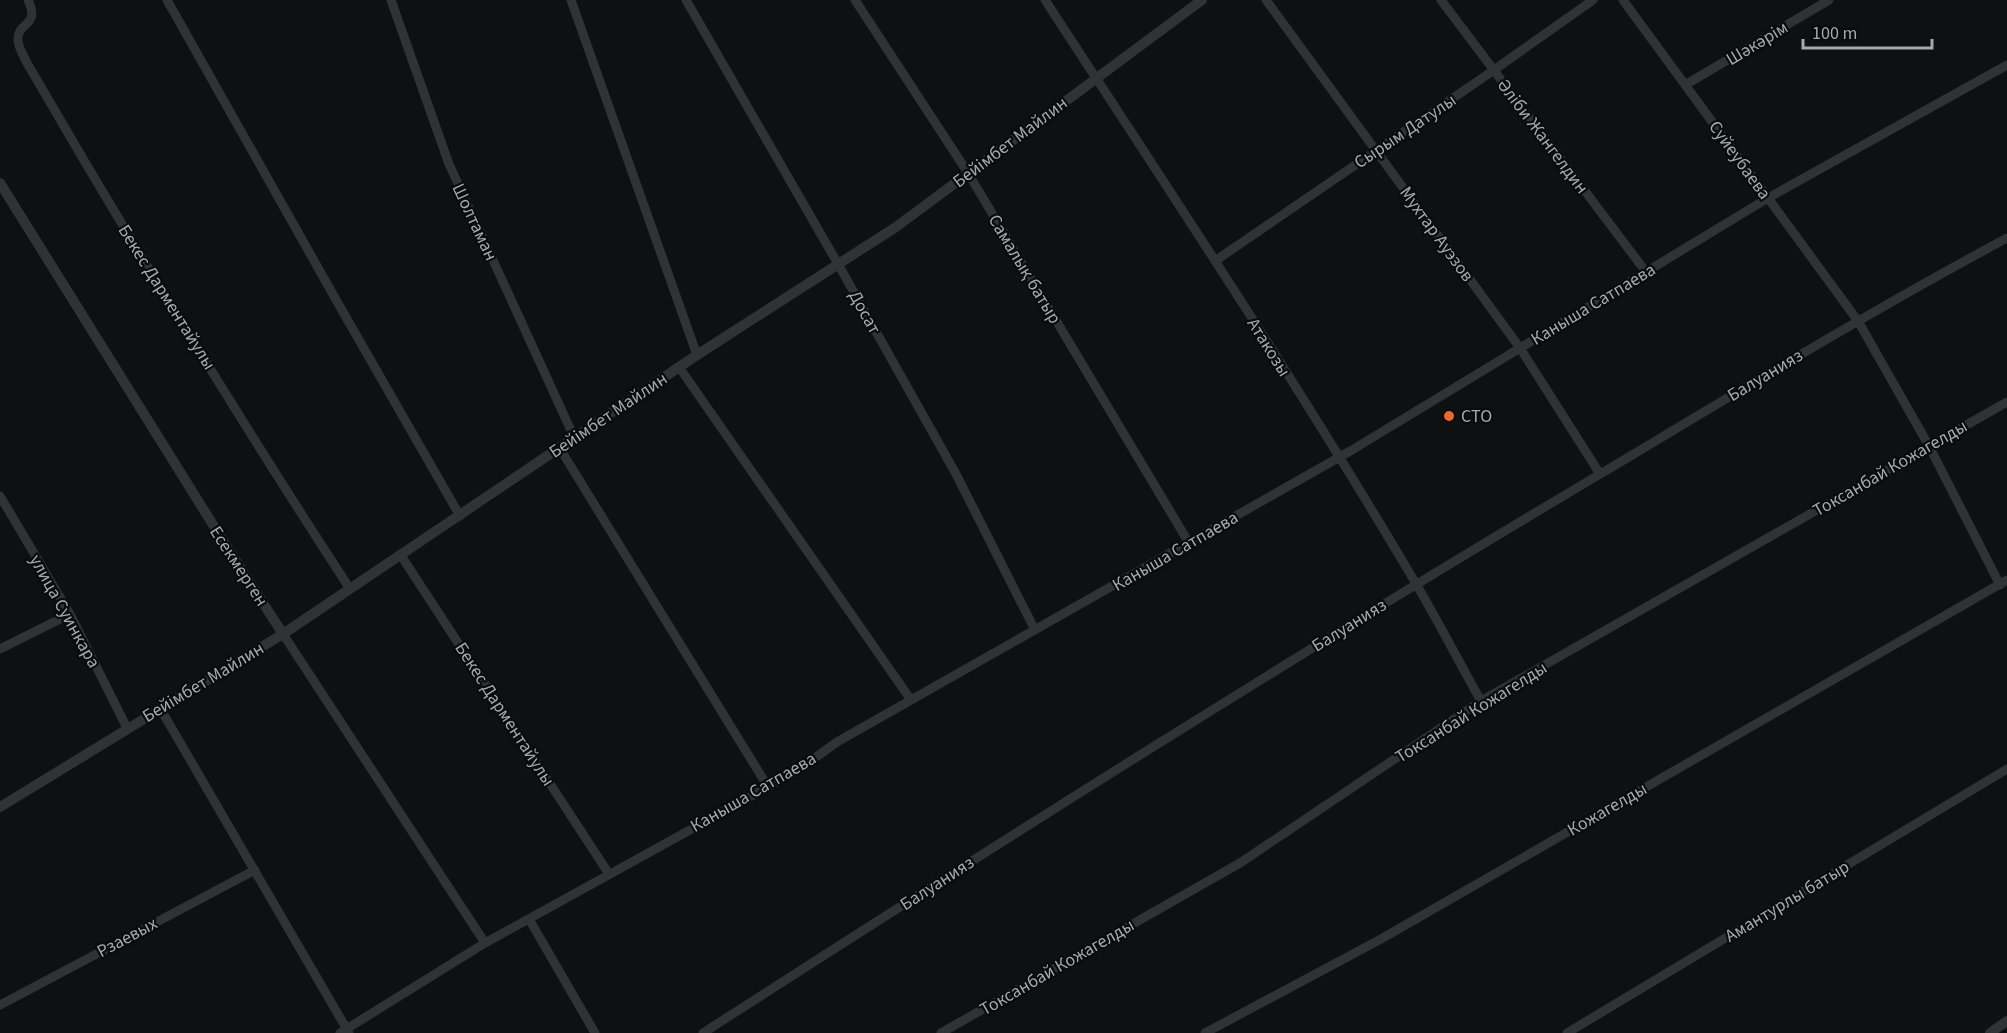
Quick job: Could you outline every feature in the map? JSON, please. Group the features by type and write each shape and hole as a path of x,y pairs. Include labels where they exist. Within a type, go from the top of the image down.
{"street":[{"name":"Бекес Дарментайулы","path":"28,0 33,15 20,32 18,40 27,63 142,259 350,589"},
{"path":"168,0 339,306 460,516"},
{"name":"Шолтаман","path":"391,0 449,164 574,437"},
{"path":"571,0 697,355"},
{"name":"Досат","path":"686,0 956,474 1035,630"},
{"name":"Самалық батыр","path":"855,0 968,173 1189,543"},
{"name":"Атакозы","path":"1045,0 1339,457 1416,584 1482,701"},
{"name":"Бейімбет Майлин","path":"0,807 283,634 697,355 896,227 1202,0"},
{"name":"Мухтар Ауэзов","path":"1266,0 1520,348 1600,474"},
{"name":"Әліби Жангелдин","path":"1441,0 1646,272"},
{"name":"Сырым Датулы","path":"1215,261 1593,0"},
{"name":"Суйеубаева","path":"1623,0 1857,321 1929,446 2003,582"},
{"name":"Шәкәрім","path":"1685,85 1829,0"},
{"name":"Каныша Сатпаева","path":"346,1032 485,943 801,768 837,742 1339,457 1768,198 2007,65"},
{"name":"Eсекмерген","path":"0,183 225,544 485,943"},
{"name":"Балуанияз","path":"703,1033 1018,831 1416,584 1857,321 2007,238"},
{"path":"679,367 911,700"},
{"name":"Токсанбай Кожагелды","path":"941,1033 1240,863 1482,701 2007,402"},
{"path":"559,447 768,787"},
{"name":"улица Суинкара","path":"0,496 70,614 127,728"},
{"name":"Бекес Дарментайулы","path":"400,554 609,874"},
{"name":"Кожагелды","path":"1205,1033 1381,939 2003,582"},
{"path":"0,649 70,614"},
{"path":"160,708 346,1032"},
{"name":"Амантурлы батыр","path":"1567,1033 2007,770"},
{"name":"Рзаевых","path":"0,1005 255,870"},
{"path":"529,920 595,1033"},
{"path":"1990,1033 2007,1021"}],"place":[{"name":"CTO","path":"1449,416"}]}
